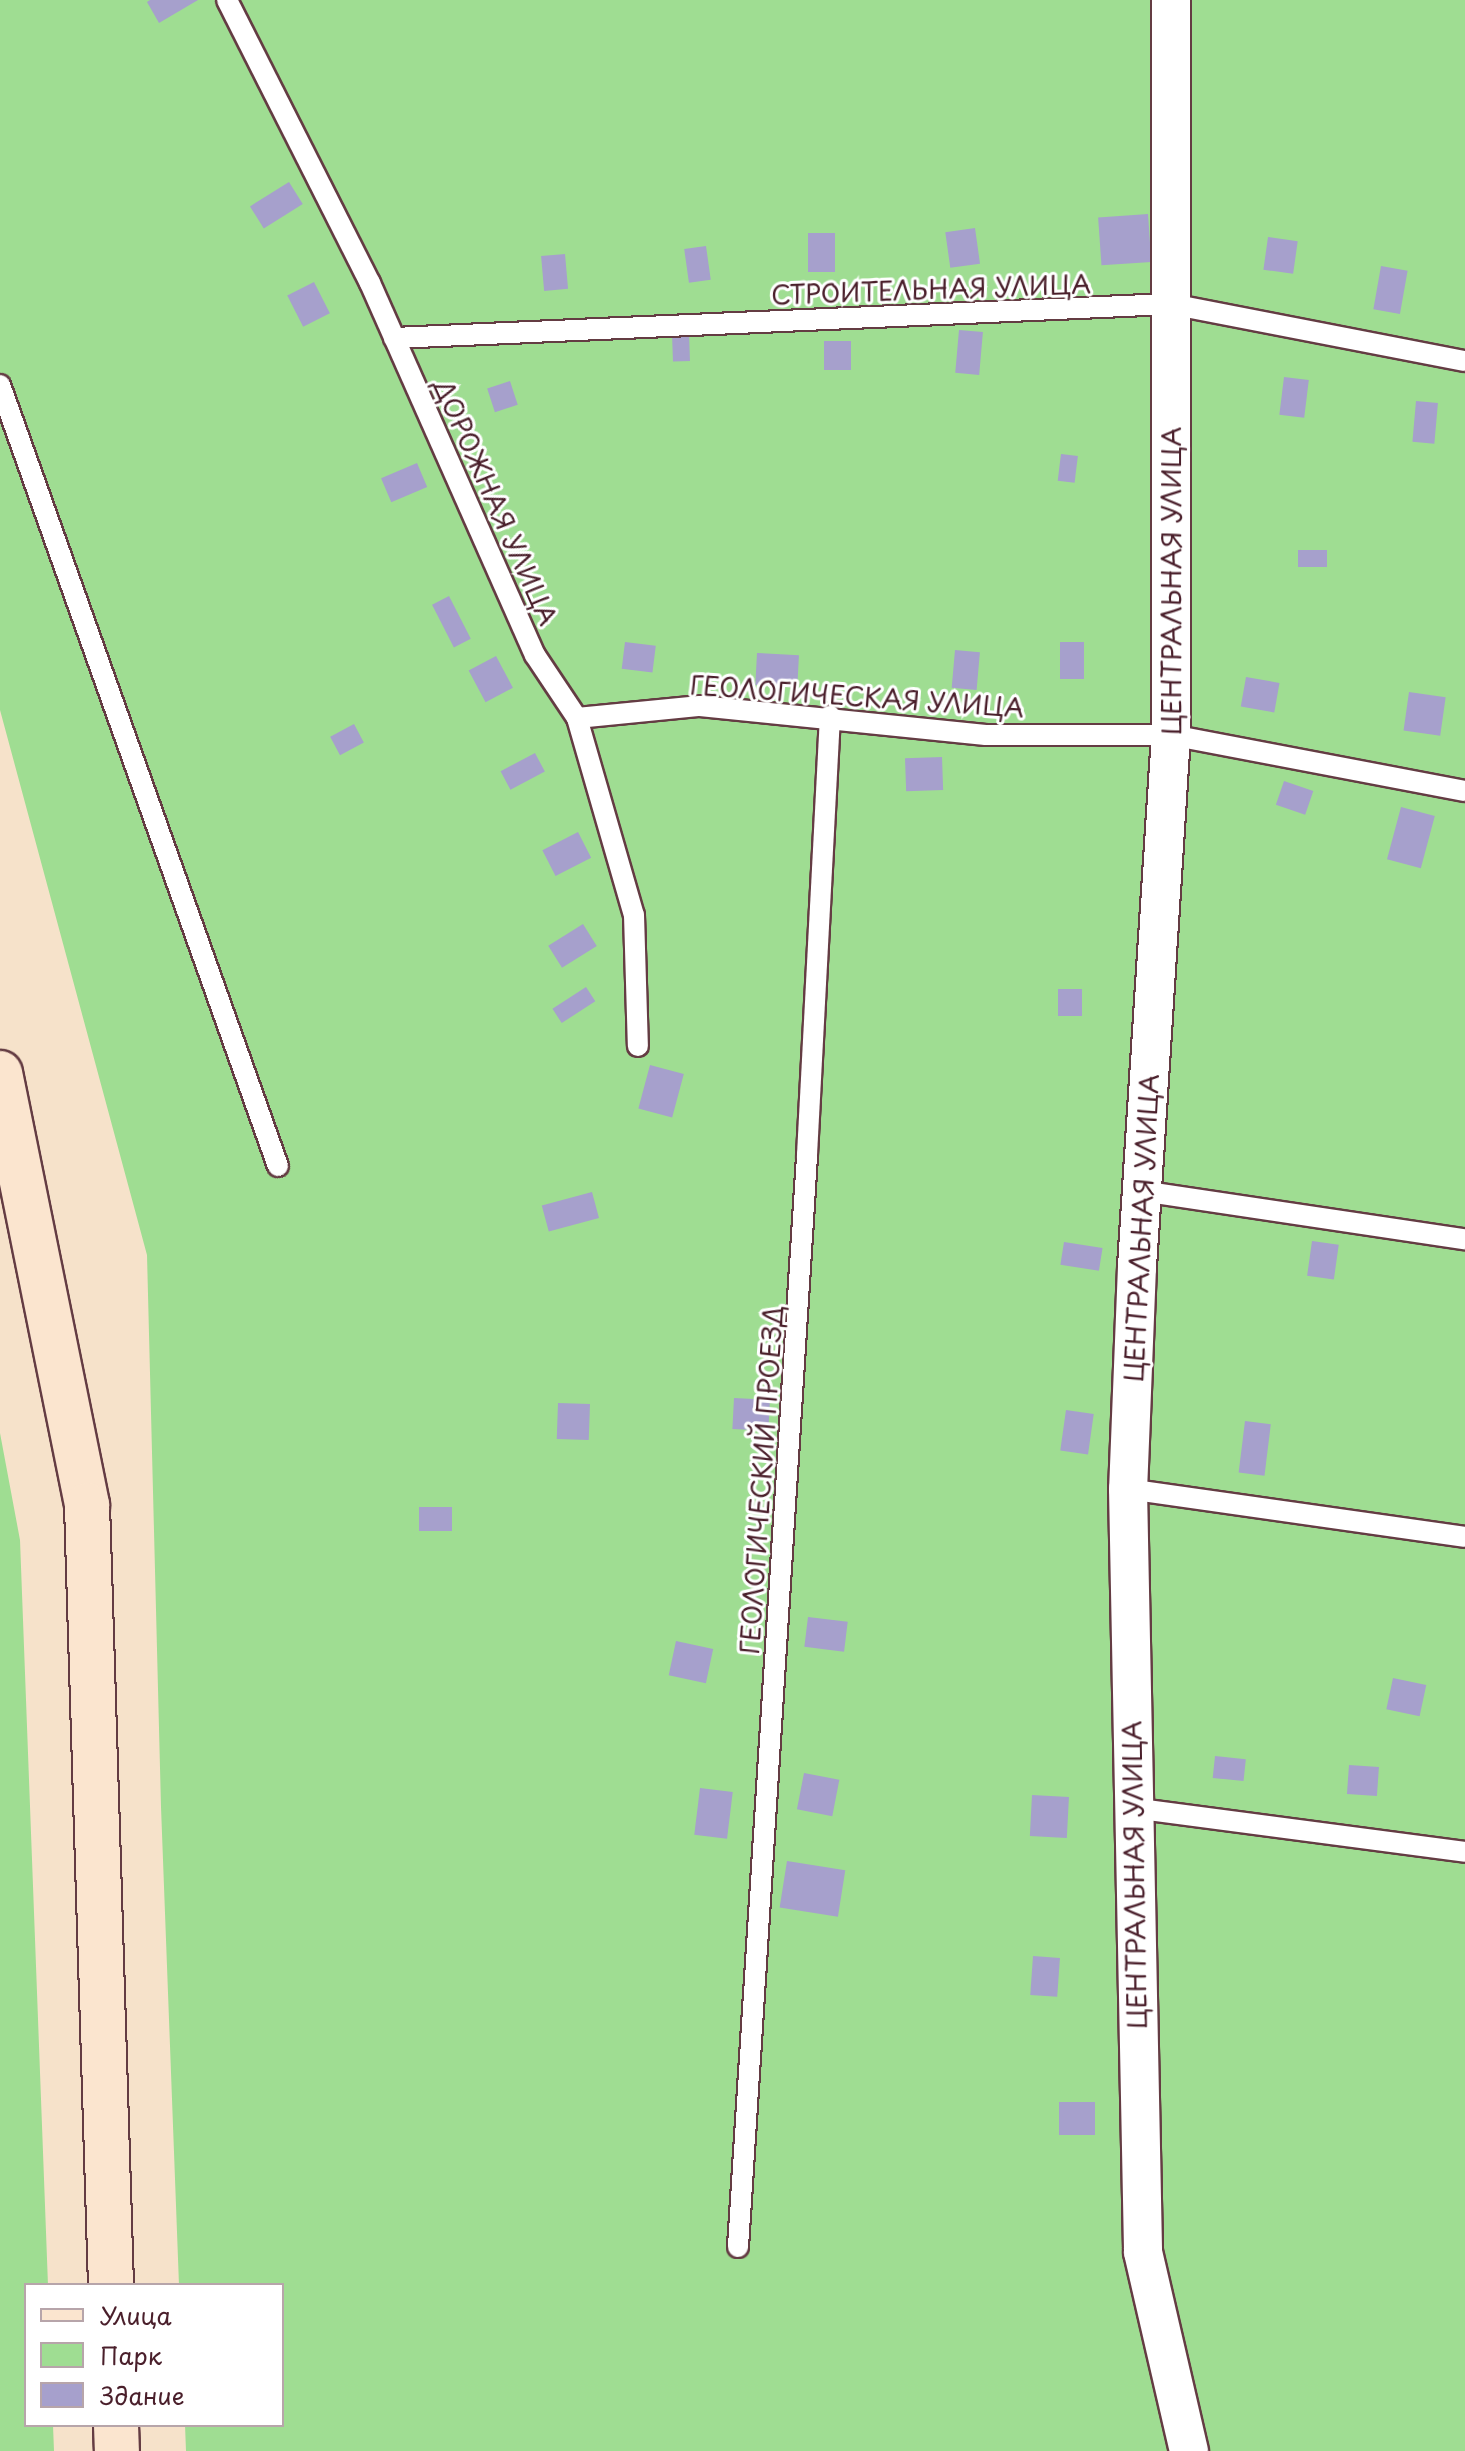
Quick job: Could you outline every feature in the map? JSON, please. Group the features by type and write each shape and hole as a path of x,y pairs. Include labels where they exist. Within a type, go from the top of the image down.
{"main road":[{"path":"0,1073 87,1505 111,2283"},
{"path":"116,2427 117,2451"}],"street":[{"name":"ЦЕНТРАЛЬНАЯ УЛИЦА","path":"1171,0 1171,735 1142,1191 1128,1489 1143,2252 1189,2451"}],"lane":[{"name":"ДОРОЖНАЯ УЛИЦА","path":"227,0 370,283 535,655 577,718 634,915 638,1046"},
{"name":"СТРОИТЕЛЬНАЯ УЛИЦА","path":"394,338 1171,304 1465,361"},
{"path":"0,385 278,1166"},
{"name":"ГЕОЛОГИЧЕСКАЯ УЛИЦА","path":"577,718 700,706 830,716 986,735 1171,735 1465,791"},
{"name":"ГЕОЛОГИЧЕСКИЙ ПРОЕЗД","path":"738,2247 807,1155 830,716"},
{"path":"1142,1191 1465,1239"},
{"path":"1128,1489 1465,1537"},
{"path":"1132,1808 1465,1852"}],"green space":[{"path":"0,0 1465,0 1465,2451 186,2451 185,2427 284,2427 284,2283 179,2283 161,1807 147,1255 0,710"},
{"path":"0,1433 20,1540 48,2283 24,2283 24,2427 53,2427 54,2451 0,2451"}],"building":[{"path":"198,0 159,23 147,2"},
{"path":"289,182 303,204 264,228 250,206"},
{"path":"1148,214 1151,262 1101,265 1098,217"},
{"path":"975,228 980,264 950,268 945,232"},
{"path":"808,233 835,233 835,272 808,272"},
{"path":"1268,237 1298,241 1293,274 1263,270"},
{"path":"706,246 711,280 689,283 684,249"},
{"path":"565,254 568,289 544,291 541,256"},
{"path":"1381,266 1408,271 1400,314 1373,309"},
{"path":"314,282 330,313 303,327 287,296"},
{"path":"959,330 983,332 979,375 955,373"},
{"path":"689,333 690,361 673,362 672,334"},
{"path":"824,341 851,341 851,370 824,370"},
{"path":"1284,377 1309,380 1304,418 1279,415"},
{"path":"510,381 518,405 495,412 487,388"},
{"path":"1416,401 1438,403 1434,444 1412,442"},
{"path":"1061,454 1078,456 1075,483 1058,481"},
{"path":"417,463 427,487 391,502 381,478"},
{"path":"1298,550 1327,550 1327,567 1298,567"},
{"path":"449,596 471,639 454,647 432,605"},
{"path":"625,642 656,646 652,673 622,669"},
{"path":"1060,642 1084,642 1084,679 1060,679"},
{"path":"955,650 980,652 977,690 952,688"},
{"path":"757,653 799,655 797,687 755,685"},
{"path":"496,656 513,688 486,702 469,671"},
{"path":"1246,677 1279,683 1274,712 1241,707"},
{"path":"1409,692 1446,697 1440,736 1404,731"},
{"path":"354,724 364,743 340,755 330,737"},
{"path":"535,753 545,772 510,790 501,771"},
{"path":"942,757 943,790 906,791 905,758"},
{"path":"1284,781 1313,791 1305,815 1276,805"},
{"path":"1401,807 1435,816 1421,868 1387,859"},
{"path":"578,832 591,858 556,876 542,850"},
{"path":"583,924 597,946 562,968 548,946"},
{"path":"586,987 595,1001 562,1023 552,1009"},
{"path":"1058,989 1082,989 1082,1016 1058,1016"},
{"path":"650,1065 684,1074 672,1118 638,1108"},
{"path":"592,1192 599,1218 549,1232 542,1205"},
{"path":"1312,1241 1339,1245 1334,1279 1307,1276"},
{"path":"1064,1242 1103,1248 1099,1271 1060,1265"},
{"path":"734,1398 770,1400 768,1431 732,1429"},
{"path":"558,1403 590,1404 589,1440 557,1439"},
{"path":"1066,1410 1094,1414 1088,1454 1060,1451"},
{"path":"1245,1421 1271,1424 1264,1476 1239,1473"},
{"path":"419,1507 452,1507 452,1531 419,1531"},
{"path":"808,1617 848,1622 844,1652 804,1647"},
{"path":"676,1641 713,1649 706,1683 669,1675"},
{"path":"1393,1678 1426,1685 1420,1716 1386,1709"},
{"path":"1215,1756 1246,1759 1244,1781 1213,1778"},
{"path":"1349,1765 1379,1767 1377,1796 1347,1794"},
{"path":"804,1773 839,1780 832,1816 797,1809"},
{"path":"700,1788 733,1792 727,1839 694,1835"},
{"path":"1032,1795 1069,1797 1067,1838 1030,1836"},
{"path":"787,1861 845,1870 838,1917 780,1907"},
{"path":"1033,1956 1060,1958 1057,1997 1030,1995"},
{"path":"1059,2102 1095,2102 1095,2135 1059,2135"}]}
